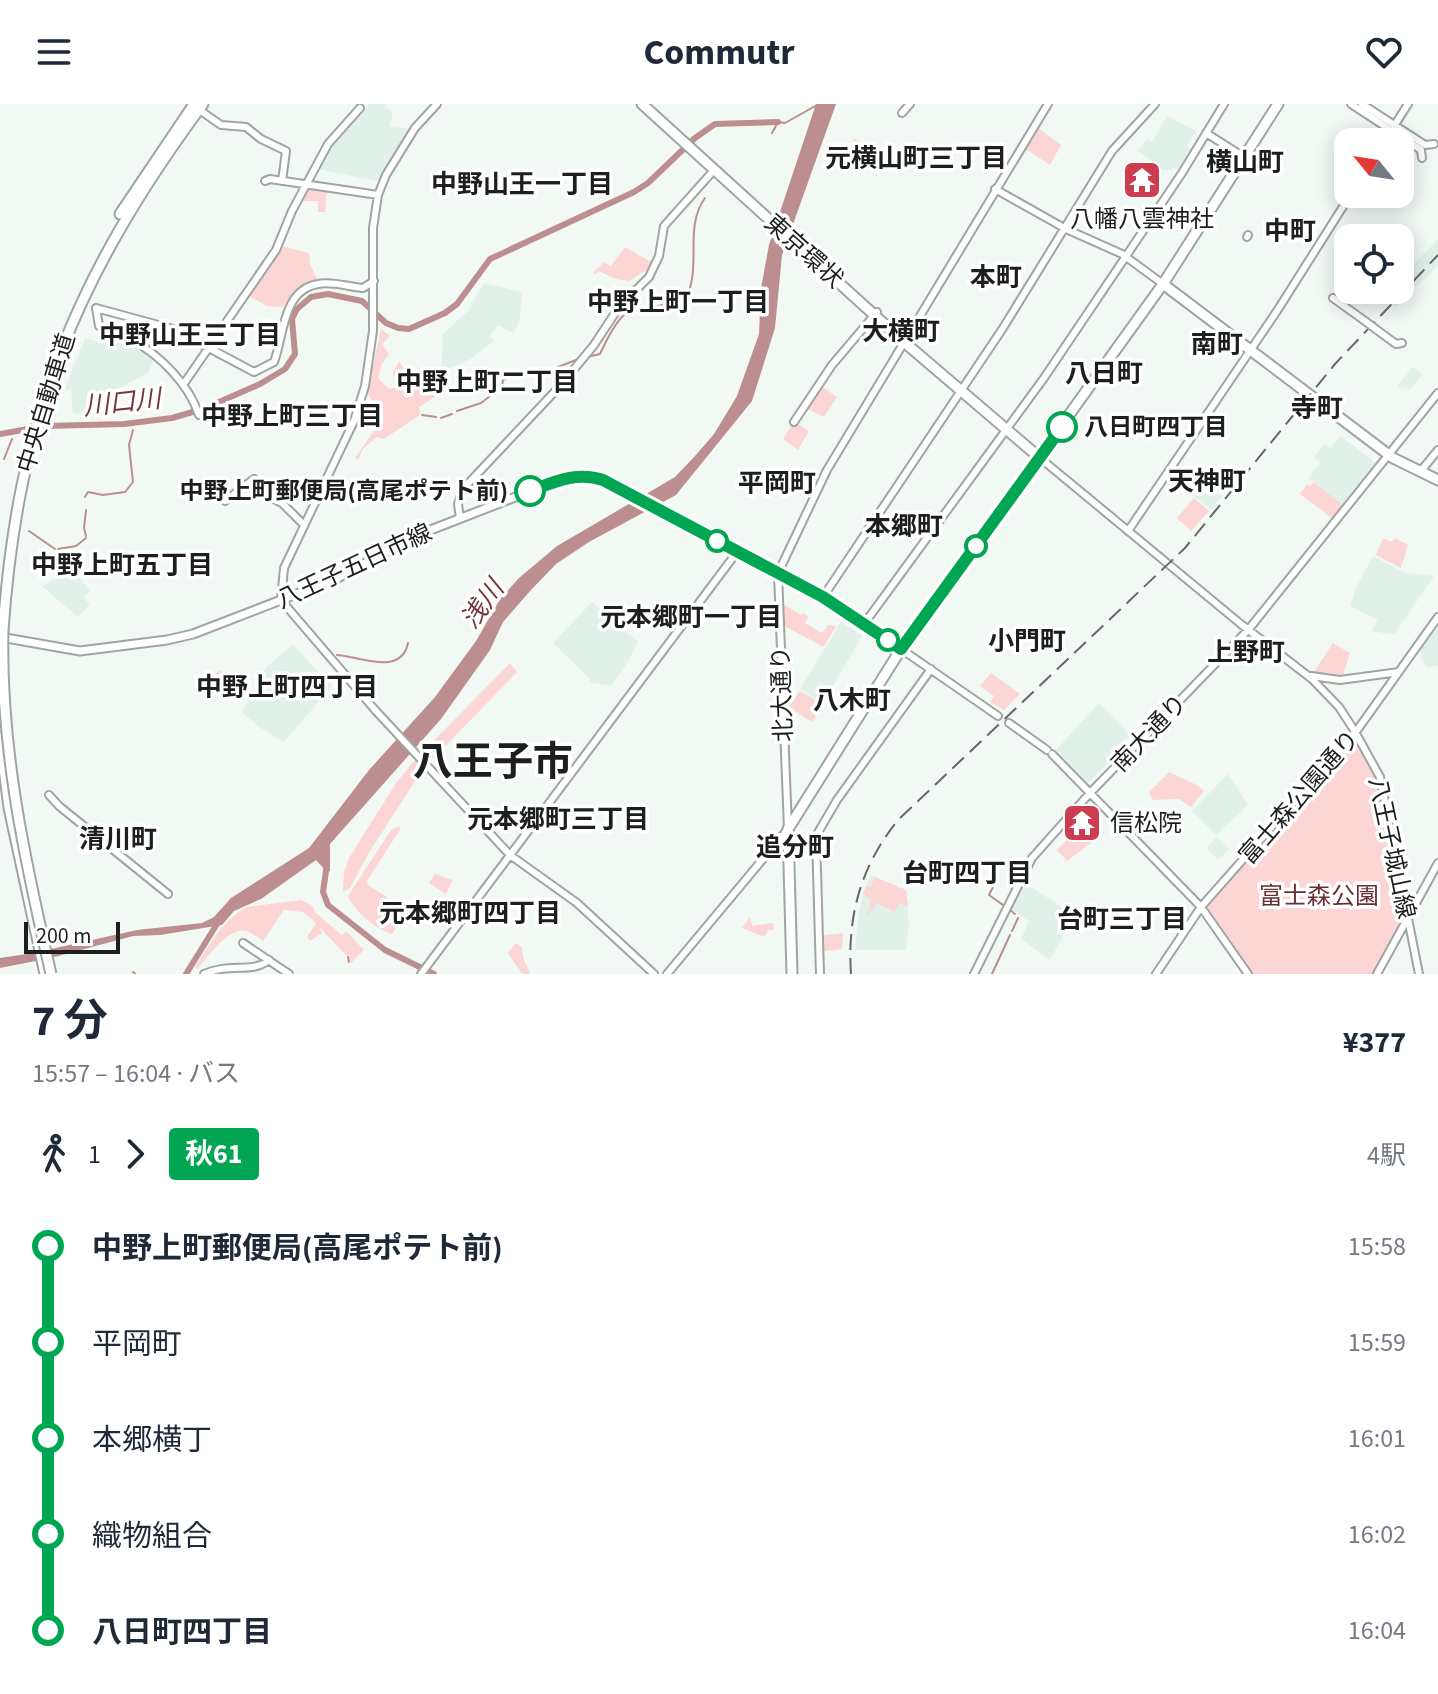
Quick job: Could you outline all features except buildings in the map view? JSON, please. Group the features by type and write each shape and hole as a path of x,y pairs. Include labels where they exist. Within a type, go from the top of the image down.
{"highway":[{"name":"東京環状","path":"642,104 685,140"},
{"name":"東京環状","path":"650,104 693,148 905,340 1041,456"},
{"path":"792,974 788,829 901,649 1163,284 1278,104"},
{"name":"中央自動車道","path":"0,586 10,511 28,439 71,316 114,223 199,106"},
{"path":"1163,284 1388,454 1419,473 1438,480"},
{"name":"中央自動車道","path":"28,439 13,523 1,633 9,765 22,844 51,974"},
{"path":"0,737 16,845 45,974"}],"main road":[{"name":"八王子五日市線","path":"1,633 56,649 102,650 193,634 342,577 406,540 460,518 566,478 591,477 620,489 823,597 901,649"}],"street":[{"path":"437,104 415,128 386,175 378,195 373,228 371,360 359,407 284,568 281,600 377,712 510,855 577,903 654,974"},
{"path":"902,113 910,104"},
{"name":"北大通り","path":"788,829 778,573 827,470 1048,104"},
{"path":"823,597 1066,229 1112,151 1155,104"},
{"path":"864,624 1008,428 1224,104"},
{"path":"1351,104 1393,128"},
{"path":"1362,104 1393,128"},
{"path":"1393,128 1408,104"},
{"path":"199,106 221,125 246,127 261,139 286,151 282,181"},
{"path":"183,385 276,250 332,138 360,108"},
{"path":"1206,133 1244,157"},
{"path":"1414,139 1425,145 1436,142"},
{"path":"1422,158 1425,150 1436,142"},
{"path":"1414,144 1425,150"},
{"path":"460,518 458,504 463,489 521,430 583,358 619,307 652,273 659,258 665,224 716,169"},
{"path":"265,181 378,195"},
{"path":"995,189 1066,229 1124,255 1163,284"},
{"path":"1129,530 1251,350 1342,208"},
{"path":"199,415 183,385 150,352 131,339 99,326 96,308 169,328 250,372 257,372 274,362 285,314 304,291 323,283 363,288 374,281"},
{"path":"1333,298 1396,344 1402,343"},
{"path":"794,422 832,365 876,313"},
{"name":"南大通り","path":"974,974 1026,866 1090,793 1249,629 1438,393"},
{"path":"1419,473 1438,450"},
{"path":"1041,456 1304,673 1320,681 1399,672"},
{"path":"225,501 254,479"},
{"path":"246,485 280,501 304,525"},
{"path":"421,974 737,552"},
{"name":"富士森公園通り","path":"1156,974 1201,907 1356,733 1438,617"},
{"path":"901,649 998,716"},
{"path":"820,974 815,838 837,800 931,669"},
{"path":"1327,694 1327,686 1333,680"},
{"name":"八王子城山線","path":"1320,681 1356,733 1381,782 1419,974"},
{"path":"1009,723 1050,752 1201,907 1248,974"},
{"path":"49,795 168,894"},
{"path":"667,974 788,829"},
{"path":"1377,974 1438,863"},
{"path":"1405,902 1415,905"},
{"path":"243,943 289,974"},
{"path":"204,974 224,969 254,973 261,971 269,960"}],"shaded area":[{"path":"370,104 387,104 386,107 393,113 389,127 410,128 378,181 317,169 341,131"},
{"path":"816,104 836,104 782,255 775,328 752,401 676,495 589,542 556,564 531,590 503,622 490,650 441,719 330,844 330,871 327,872 316,860 261,899 234,911 222,925 133,936 0,968 0,958 137,930 202,923 214,917 231,898 309,848 369,770 435,697 476,641 500,599 519,578 557,546 675,477 695,456 714,434 737,396 759,334 761,288 769,245"},
{"path":"1167,116 1196,131 1187,146 1194,150 1180,172 1173,167 1163,170 1138,151 1147,139 1152,142"},
{"path":"1438,239 1438,266 1414,289 1414,264"},
{"path":"484,283 522,292 517,326 513,333 498,325 489,337 494,341 469,360 441,372 443,334 468,311"},
{"path":"108,334 131,341 153,361 148,373 95,401 88,413 73,414 71,391 65,389 85,338 104,344"},
{"path":"1413,367 1423,374 1410,390 1405,387 1403,390 1397,386"},
{"path":"1340,436 1377,464 1344,506 1309,478 1320,462 1314,457 1324,444 1331,448"},
{"path":"1196,491 1202,495 1206,491 1212,496 1216,493 1222,496 1211,510 1193,495"},
{"path":"1373,556 1405,573 1434,576 1394,635 1372,631 1378,620 1350,606"},
{"path":"72,569 90,591 83,597 90,605 78,617 42,586"},
{"path":"592,602 638,642 611,686 589,682 590,679 553,643"},
{"path":"1438,621 1438,666 1426,667 1418,650"},
{"path":"841,622 862,636 823,703 800,689"},
{"path":"293,645 332,686 284,742 242,712 266,667"},
{"path":"1099,703 1131,735 1114,753 1119,759 1116,763 1112,759 1088,783 1056,750"},
{"path":"1228,774 1248,805 1216,835 1192,811"},
{"path":"1217,837 1229,849 1218,860 1206,848"},
{"path":"870,875 906,890 909,924 906,950 855,950 859,910"},
{"path":"1022,881 1074,915 1050,960 1021,939 1029,921 1009,908"}],"green space":[{"path":"1038,128 1061,145 1050,165 1026,149"},
{"path":"854,138 868,149 863,155 873,164 867,170 849,152"},
{"path":"307,190 327,191 325,212 318,212 318,201 302,201"},
{"path":"281,246 309,253 317,279 294,292 283,307 267,306 249,296"},
{"path":"625,247 653,263 648,273 645,271 629,281 598,271 593,273 604,262 611,266"},
{"path":"381,329 390,336 382,344 389,354 378,378 389,389 397,387 393,373 399,361 416,388 434,384 435,397 419,407 420,415 384,439 377,437 363,449 358,460 355,458 383,418 367,393"},
{"path":"820,385 837,397 824,417 805,408"},
{"path":"794,422 809,431 798,450 783,439"},
{"path":"1314,482 1344,506 1333,519 1300,494 1307,484 1310,486"},
{"path":"1194,498 1209,511 1191,531 1177,518"},
{"path":"1383,538 1391,542 1395,538 1408,545 1401,568 1376,555"},
{"path":"783,604 808,616 805,623 822,633 828,625 836,626 825,645 784,626"},
{"path":"1333,643 1350,653 1343,675 1314,672"},
{"path":"510,663 517,672 433,759 430,758 368,854 350,888 343,892 344,872 349,858 396,783"},
{"path":"220,670 228,680 216,690 204,682"},
{"path":"991,673 1020,694 1004,710 990,702 994,696 980,686"},
{"path":"800,691 823,704 812,722 788,707"},
{"name":"富士森公園","path":"1354,740 1377,781 1402,918 1374,974 1251,974 1204,908"},
{"path":"1169,772 1204,791 1191,807 1179,799 1153,800 1149,792"},
{"path":"401,828 367,881 368,885 407,910 392,934 366,919 348,896 391,830"},
{"path":"1077,829 1091,843 1067,861 1057,850"},
{"path":"435,874 453,880 446,894 429,883"},
{"path":"875,877 906,890 908,907 900,903 894,912 877,903 867,917 871,899 863,894"},
{"path":"301,900 313,906 315,912 342,935 346,931 364,950 351,963 348,955 320,928 322,933 310,941 307,937 316,923 303,912 284,910 263,941 246,931 233,933 198,969 195,967 218,933 239,912 247,907"},
{"path":"750,917 752,926 773,923 774,930 768,930 762,936 742,928"},
{"path":"843,933 842,949 819,952 818,936"},
{"path":"516,943 522,947 530,974 522,974 508,953"}],"waterway":[{"name":"川口川","path":"772,133 778,122 785,123 819,104"},
{"name":"川口川","path":"0,434 45,426 124,424 172,418 203,409 260,384 285,369 295,354 292,319 297,309 311,297 328,294 362,301 386,323 409,329 445,313 457,304 490,259 634,192 715,124 778,122"},
{"path":"587,357 600,354 625,314 685,300 693,274 695,222 705,198"},
{"path":"457,411 481,403 502,387 503,380 519,373 548,371 581,358"},
{"path":"441,418 452,414"},
{"path":"422,415 436,417"},
{"path":"85,497 88,492 103,495 125,492 133,482 129,445 133,430"},
{"path":"4,459 12,439"},
{"path":"86,510 86,536"},
{"path":"29,531 55,549"},
{"path":"58,549 76,546 86,538"},
{"path":"337,655 388,662 404,653 408,643"},
{"path":"327,864 323,892 328,905 385,950 434,974"},
{"path":"994,885 989,895 1003,905"},
{"path":"1010,910 1015,914"},
{"path":"1012,931 1018,918"},
{"path":"186,974 220,919"},
{"path":"992,974 1010,935"},
{"path":"348,957 349,962"}],"railway":[{"path":"851,974 851,932 859,892 874,855 898,820 1185,548 1335,364 1438,255"}],"bus line":[{"name":"秋61","path":"530,491 572,477 603,480 823,597 901,649 1062,427"}],"place":[{"name":"八幡八雲神社","path":"1142,180"},
{"name":"八日町四丁目","path":"1062,427"},
{"name":"中野上町郵便局(高尾ポテト前)","path":"530,491"},
{"name":"信松院","path":"1082,823"}],"district":[{"name":"元横山町三丁目","path":"916,158"},
{"name":"横山町","path":"1245,162"},
{"name":"中野山王一丁目","path":"522,184"},
{"name":"中町","path":"1290,231"},
{"name":"本町","path":"996,277"},
{"name":"中野上町一丁目","path":"678,302"},
{"name":"大横町","path":"901,331"},
{"name":"中野山王三丁目","path":"190,335"},
{"name":"南町","path":"1217,344"},
{"name":"八日町","path":"1104,373"},
{"name":"中野上町二丁目","path":"487,382"},
{"name":"寺町","path":"1317,408"},
{"name":"中野上町三丁目","path":"292,416"},
{"name":"天神町","path":"1207,481"},
{"name":"平岡町","path":"777,483"},
{"name":"本郷町","path":"904,526"},
{"name":"中野上町五丁目","path":"122,565"},
{"name":"元本郷町一丁目","path":"691,617"},
{"name":"小門町","path":"1027,641"},
{"name":"上野町","path":"1246,652"},
{"name":"中野上町四丁目","path":"287,687"},
{"name":"八木町","path":"852,700"},
{"name":"八王子市","path":"493,761"},
{"name":"元本郷町三丁目","path":"558,819"},
{"name":"清川町","path":"118,839"},
{"name":"追分町","path":"795,847"},
{"name":"台町四丁目","path":"967,873"},
{"name":"元本郷町四丁目","path":"470,913"},
{"name":"台町三丁目","path":"1122,919"}],"water label":[{"name":"浅川","path":"482,604"}]}
